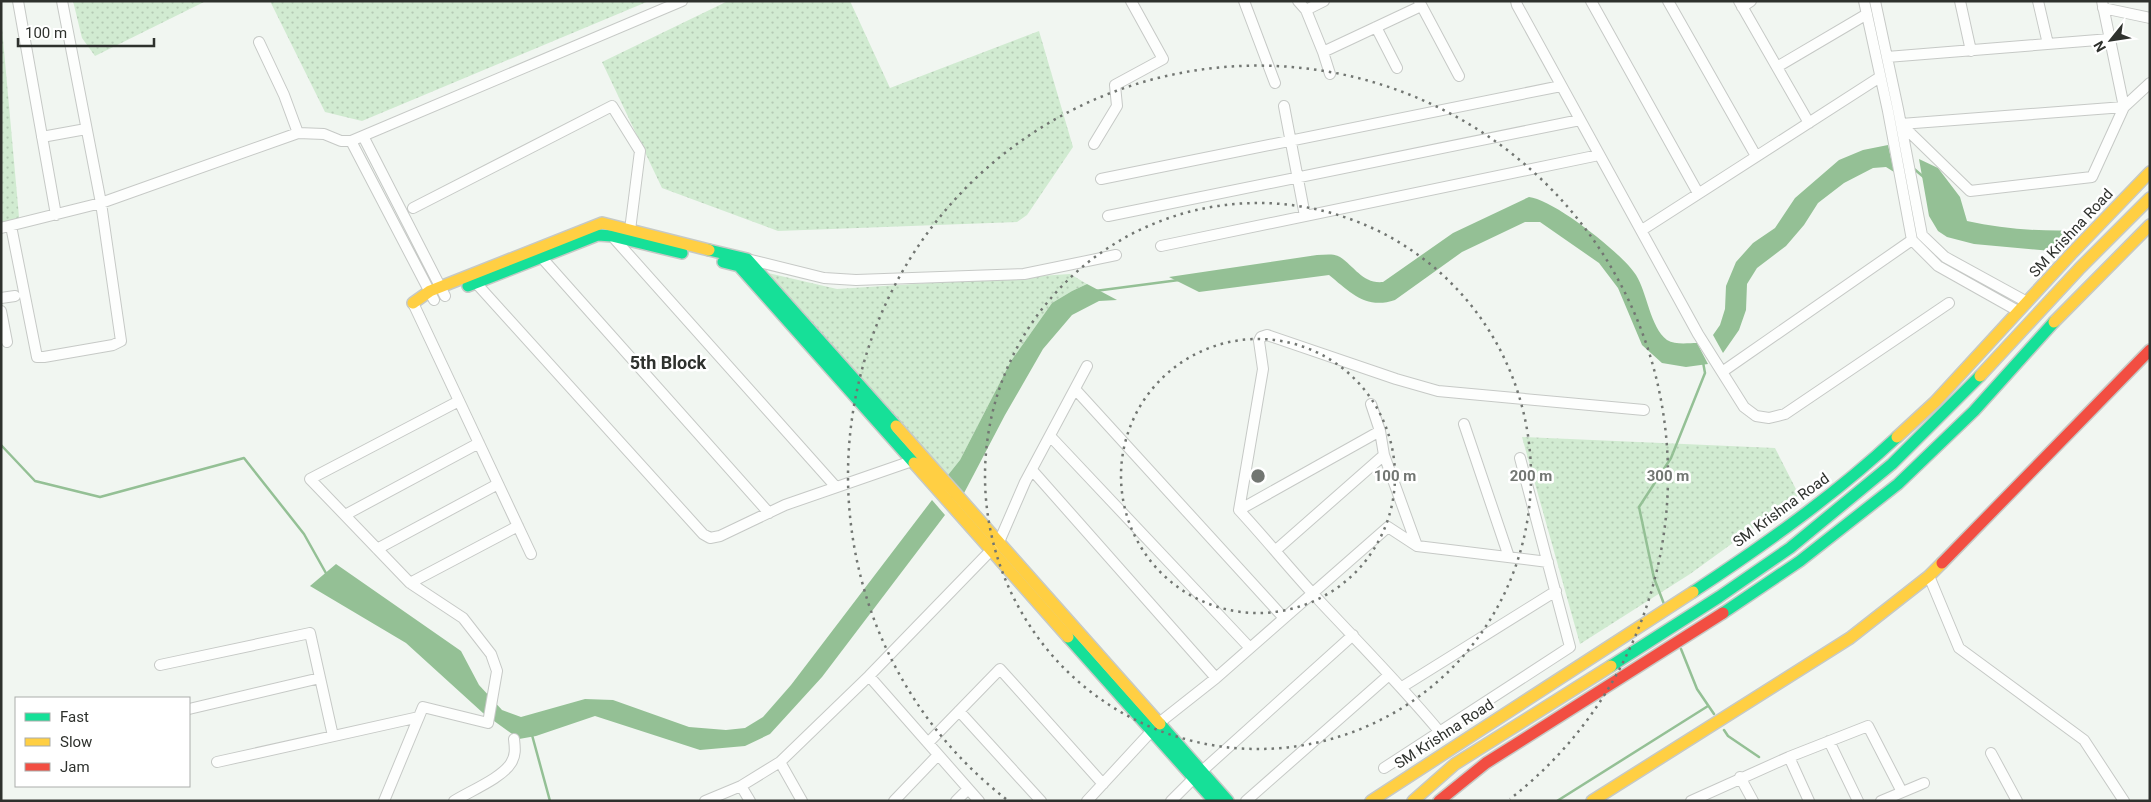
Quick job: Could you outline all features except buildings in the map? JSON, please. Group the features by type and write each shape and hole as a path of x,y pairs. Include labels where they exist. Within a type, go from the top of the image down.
{"main road":[{"name":"SM Krishna Road","path":"1371,801 1717,576 1779,532 1867,465 1934,402 2150,172"},
{"name":"SM Krishna Road","path":"1413,801 1455,764 1719,598 1790,548 1898,457 1965,392 2080,268 2150,198"},
{"path":"413,303 593,225 602,223 743,262 1155,727 1198,774 1228,801"},
{"path":"1439,801 1486,763 1728,610 1800,561 1898,484 1974,411 2031,346 2150,225"},
{"path":"443,291 476,283 598,235 612,236 743,262 912,461 994,546"},
{"path":"1592,801 1850,638 1929,576 2150,350"},
{"path":"1198,774 1214,801"}],"street":[{"path":"18,1 56,215"},
{"path":"62,1 101,203 121,340 113,345 44,357 37,356 6,227 101,203 298,133 324,134 341,141 351,141 682,1"},
{"path":"1094,144 1117,106 1115,84 1163,59 1132,1"},
{"path":"1244,1 1275,83"},
{"path":"1298,1 1306,10 1330,74"},
{"path":"1306,10 1324,1"},
{"path":"1516,1 1516,5 1698,334 1744,407 1756,416 1769,418 1785,414 1949,303"},
{"path":"1591,1 1698,193"},
{"path":"1668,1 1756,156"},
{"path":"1751,1 1740,4 1809,123"},
{"path":"1864,1 1888,111 1912,240 1938,266 2018,311"},
{"path":"1875,1 1922,235 1945,257 2027,302"},
{"path":"1960,1 1971,51"},
{"path":"2038,1 2048,44"},
{"path":"1323,52 1376,27 1420,3 1459,76"},
{"path":"2124,107 2102,5 2150,18"},
{"path":"1777,67 1867,14"},
{"path":"1376,27 1397,68"},
{"path":"1887,57 2110,39"},
{"path":"260,42 284,95 298,133"},
{"path":"1642,230 1880,77"},
{"path":"1888,111 1970,192 2092,177 2124,107 2150,83"},
{"path":"1101,179 1561,86"},
{"path":"413,208 612,106 640,152 630,230"},
{"path":"1284,106 1306,216"},
{"path":"1901,124 2124,107"},
{"path":"1108,216 1580,120"},
{"path":"42,137 86,129"},
{"path":"363,136 443,291"},
{"path":"351,141 432,296"},
{"path":"1161,246 1599,155"},
{"path":"602,223 836,487"},
{"path":"1722,372 1912,240"},
{"path":"743,262 824,278 856,280 1024,274 1116,255"},
{"path":"542,258 769,513"},
{"path":"476,283 703,534 710,538 720,536 769,513 836,487 912,461"},
{"path":"1,298 15,296"},
{"path":"413,303 531,554"},
{"path":"1,311 7,342"},
{"path":"1239,510 1263,370 1259,341 1261,337 1267,335 1396,379 1438,391 1644,410"},
{"path":"705,801 741,786 780,762 869,676 994,546 1087,366"},
{"path":"1075,389 1284,617"},
{"path":"384,801 423,707 488,723 497,671 491,654 463,618 410,583 310,479 459,401"},
{"path":"1371,404 1380,431 1384,455 1417,546"},
{"path":"1464,424 1509,557"},
{"path":"1239,510 1380,431"},
{"path":"1050,436 1250,648"},
{"path":"344,515 479,443"},
{"path":"1276,550 1384,455"},
{"path":"1384,768 1570,647 1520,458"},
{"path":"1032,470 1216,678"},
{"path":"377,549 498,484"},
{"path":"1239,510 1439,731"},
{"path":"410,583 518,526"},
{"path":"1087,801 1155,727 1216,678 1284,617 1314,594 1388,527 1417,546 1548,562"},
{"path":"1929,576 1959,648 2084,740 2124,801"},
{"path":"1402,688 1556,591"},
{"path":"160,665 310,633 333,736"},
{"path":"1171,801 1198,774 1353,635"},
{"path":"928,743 1000,669 1103,784"},
{"path":"1246,801 1388,675"},
{"path":"869,676 978,801"},
{"path":"190,709 320,678"},
{"path":"959,711 1040,801"},
{"path":"217,762 419,717"},
{"path":"1691,801 1789,756 1868,726 1902,792"},
{"path":"459,799 498,774 511,763 515,752 514,739"},
{"path":"1829,741 1858,801"},
{"path":"1991,753 2017,801"},
{"path":"894,801 938,755"},
{"path":"1789,756 1809,801"},
{"path":"780,762 802,801"},
{"path":"1740,777 1753,801"},
{"path":"1881,801 1924,782"},
{"path":"741,786 750,801"},
{"path":"956,801 968,789"}],"shaded area":[{"path":"73,1 206,1 95,56 82,38"},
{"path":"270,1 649,1 362,121 325,112"},
{"path":"728,1 850,1 890,88 1039,31 1073,147 1027,215 1017,222 778,231 662,188 602,62"},
{"path":"1,17 20,228 1,224"},
{"path":"1888,145 1894,172 1886,167 1873,168 1844,183 1818,203 1804,225 1786,246 1757,268 1747,284 1746,310 1739,330 1723,353 1713,335 1720,325 1725,309 1726,286 1736,262 1753,243 1775,228 1795,198 1839,160 1863,150"},
{"path":"1919,159 1938,168 1960,197 1967,221 2024,229 2081,230 2062,252 1974,244 1947,237 1938,231 1929,216"},
{"path":"1529,197 1540,200 1570,217 1617,254 1629,266 1640,282 1661,334 1667,340 1674,343 1697,343 1708,364 1686,367 1662,363 1642,345 1618,288 1599,263 1540,222 1525,222 1462,252 1395,300 1385,302 1375,303 1359,298 1329,275 1199,292 1169,277 1329,254 1340,257 1365,278 1376,282 1383,282 1453,233"},
{"path":"768,273 837,289 1070,274 1087,284 1052,303 1011,361 960,460 948,475"},
{"path":"1087,284 1117,300 1099,301 1072,315 1043,349 1005,415 963,495 948,475 960,460 1011,361 1052,303"},
{"path":"1522,437 1775,448 1799,495 1690,574 1580,644"},
{"path":"932,500 945,515 822,677 770,734 745,746 700,750 595,716 536,736 519,739 483,713 406,643 310,586 336,564 461,651 479,685 502,710 521,717 585,699 613,700 689,727 726,730 745,728 763,717 791,685"}],"waterway":[{"path":"1913,168 1926,179"},
{"path":"1095,291 1179,280"},
{"path":"1664,604 1654,578 1639,507 1671,458 1705,373 1703,362"},
{"path":"1,445 35,481 100,497 244,458 304,534 327,575"},
{"path":"1681,649 1697,689 1714,714"},
{"path":"1557,801 1708,706"},
{"path":"1724,730 1728,736 1759,757"},
{"path":"532,735 550,801"}],"traffic: fast":[{"path":"468,286 598,235 612,236 682,253"},
{"path":"709,250 747,259 896,426"},
{"path":"723,262 739,266 914,463"},
{"path":"1723,613 1800,561 1898,484 1974,411 2054,322"},
{"path":"1611,666 1719,597 1790,548 1892,464 1980,376"},
{"path":"1693,592 1798,519 1849,479 1897,437"},
{"path":"1068,637 1214,801"},
{"path":"1160,724 1228,801"}],"traffic: slow":[{"path":"1897,437 1935,402 2071,254 2150,172"},
{"path":"1980,376 2080,268 2150,198"},
{"path":"413,303 430,291 602,223 709,250"},
{"path":"2054,322 2150,225"},
{"path":"896,426 1160,724"},
{"path":"914,463 1068,637"},
{"path":"1592,801 1850,638 1929,576 1942,563"},
{"path":"1371,801 1693,592"},
{"path":"1413,801 1455,764 1611,666"}],"traffic: jam":[{"path":"1942,563 2150,350"},
{"path":"1439,801 1486,763 1723,613"}],"district":[{"name":"5th Block","path":"668,362"}]}
